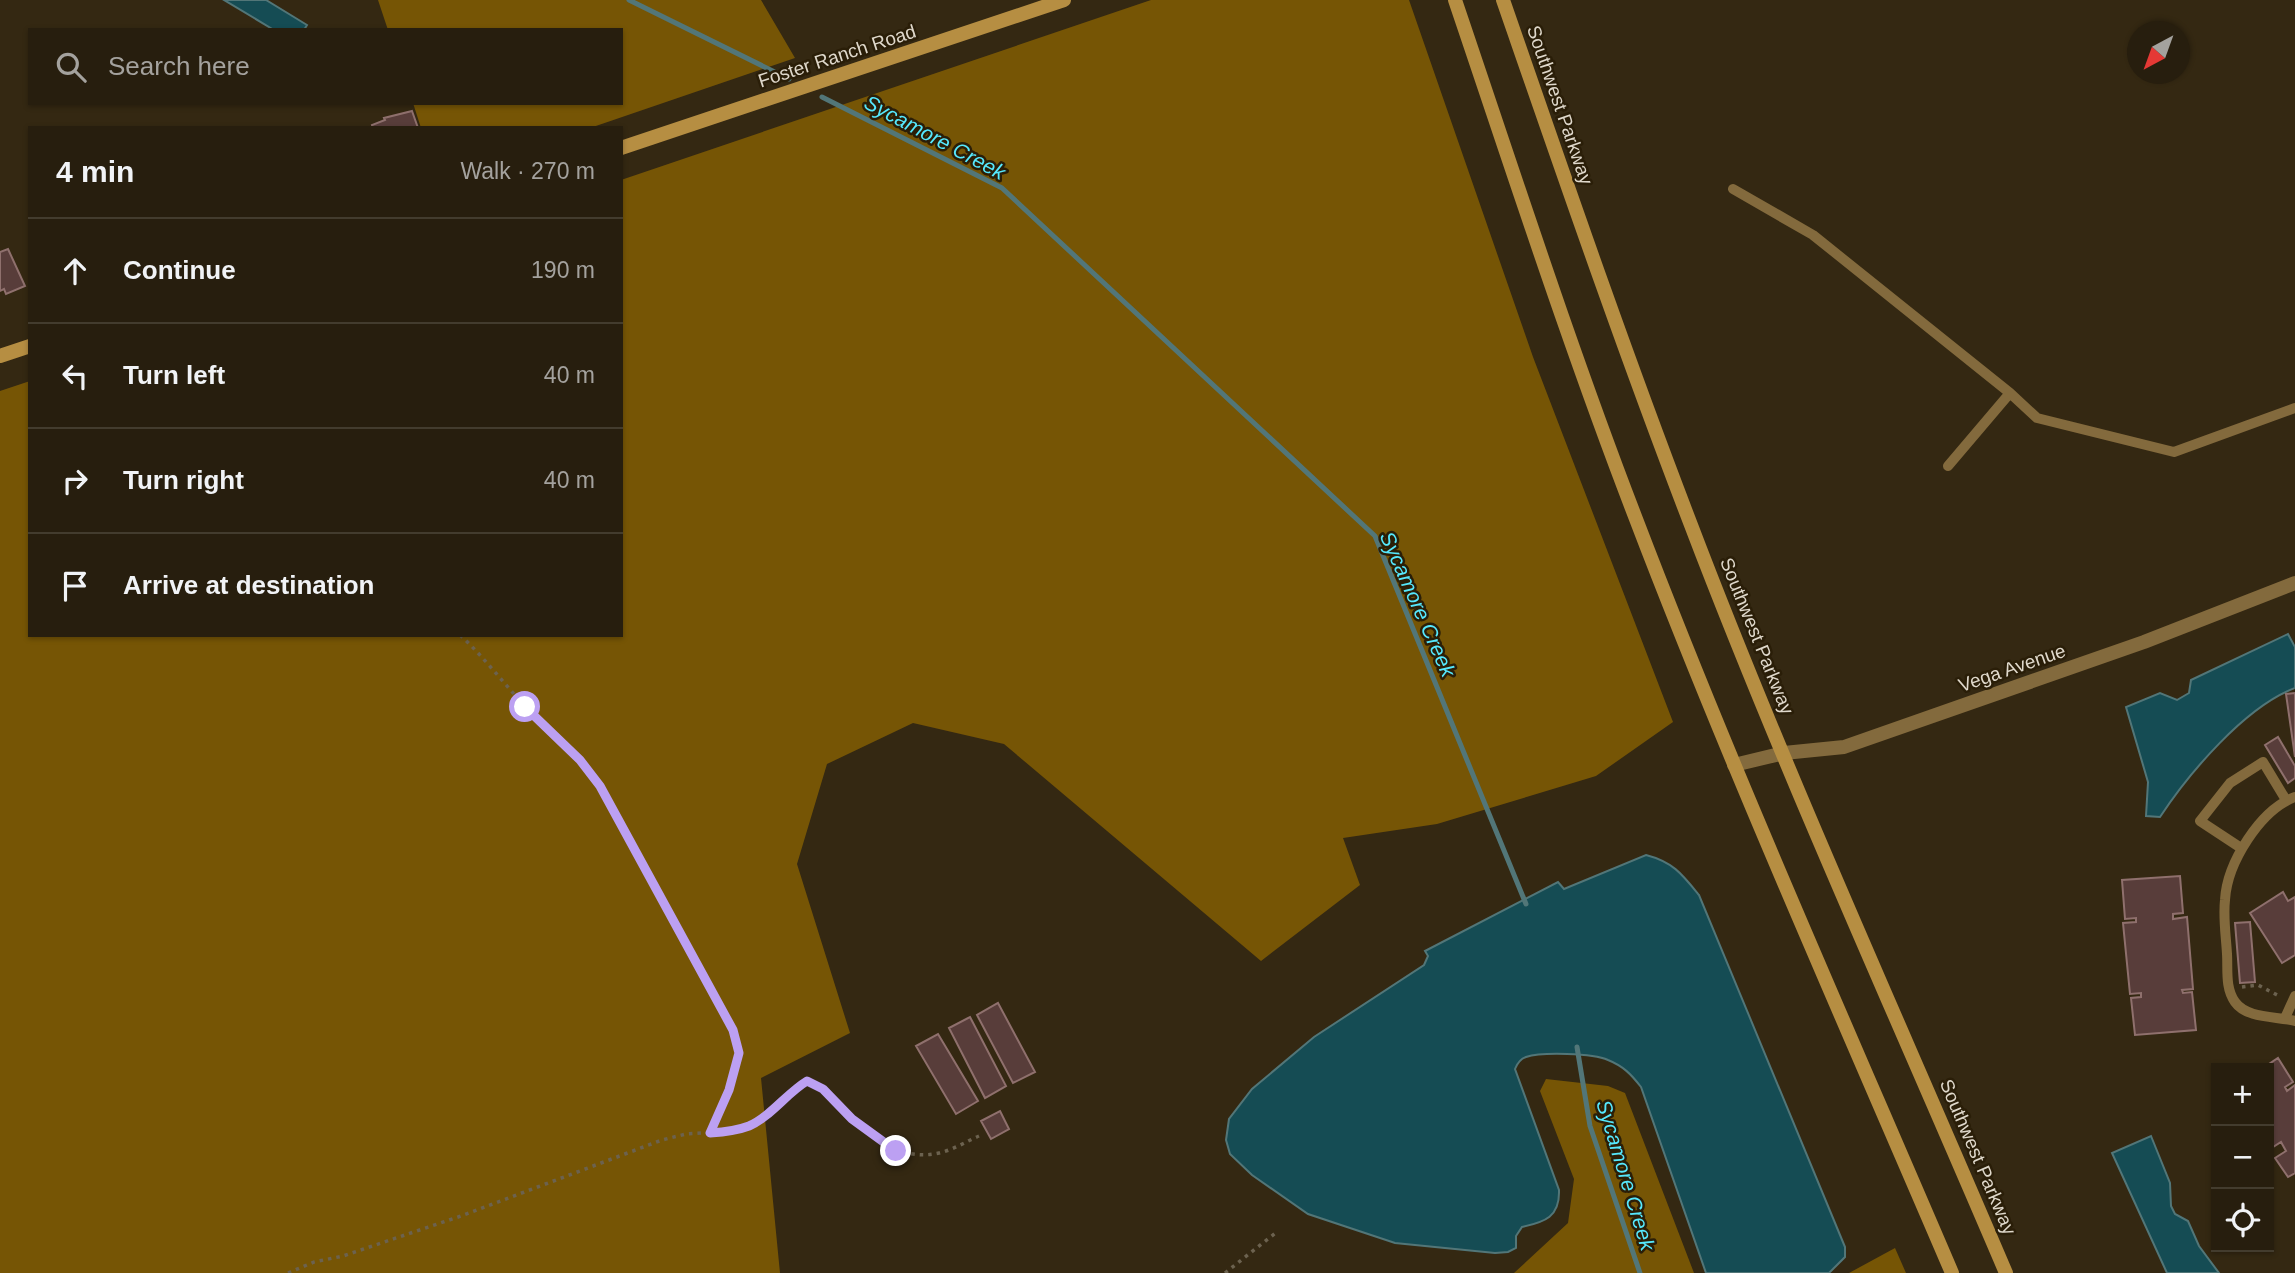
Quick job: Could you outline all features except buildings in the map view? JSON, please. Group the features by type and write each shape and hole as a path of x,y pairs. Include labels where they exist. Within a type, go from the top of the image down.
{"main road":[{"name":"Foster Ranch Road","path":"623,147 1064,0"},
{"path":"1455,0 1582,377 1637,523 1734,765 1952,1273"},
{"name":"Southwest Parkway","path":"1503,0 1591,254 1692,527 1784,753 2006,1273"},
{"path":"0,356 28,347"}],"street":[{"name":"Vega Avenue","path":"1734,765 1784,753 1844,747 2144,642 2295,583"}],"lane":[{"path":"1734,188 1813,236 2010,393 2037,418 2174,452 2295,408"},
{"path":"1948,466 2010,393"},
{"path":"2241,848 2200,821 2230,783 2263,762 2290,799 2262,821 2241,848 2234,864 2224,899 2228,988 2235,1003 2250,1013 2290,1019 2295,996"}],"path":[{"path":"462,637 485,658 525,707 580,760 600,786 733,1030 739,1053 729,1090 710,1133"},
{"path":"2242,987 2258,985 2279,996"},
{"path":"288,1273 314,1262 343,1256 458,1217 662,1140 686,1134 733,1131 752,1125 793,1089 807,1081 823,1089 852,1119 896,1151 921,1156 942,1153 979,1136"},
{"path":"1225,1273 1278,1231"}],"shaded area":[{"path":"378,0 761,0 795,58 596,126 420,126 414,105 623,105 623,28 387,28"},
{"path":"1151,0 1409,0 1533,357 1673,722 1596,776 1437,824 1343,838 1360,885 1261,961 1004,744 913,723 827,764 797,864 850,1033 761,1078 780,1273 0,1273 0,391 28,382 28,637 623,637 623,179"},
{"path":"1546,1079 1608,1086 1625,1093 1694,1273 1514,1273 1568,1223 1574,1179 1540,1091"},
{"path":"1895,1248 1906,1273 1849,1273"}],"water":[{"path":"224,0 266,0 307,25 305,28 271,28"},
{"path":"2288,634 2295,647 2295,688 2257,710 2220,743 2186,781 2160,817 2146,816 2148,782 2126,707 2160,693 2177,700 2189,693 2191,680"},
{"path":"1646,855 1663,861 1676,870 1699,895 1845,1247 1845,1257 1829,1273 1706,1273 1641,1087 1630,1074 1613,1062 1591,1056 1533,1055 1522,1059 1515,1069 1559,1190 1559,1199 1549,1217 1522,1227 1516,1236 1516,1248 1508,1252 1395,1243 1308,1214 1252,1175 1230,1154 1226,1140 1229,1119 1252,1089 1314,1037 1424,965 1428,956 1425,951 1558,882 1564,889"},
{"path":"2151,1136 2170,1183 2171,1206 2175,1214 2188,1221 2199,1246 2219,1273 2167,1273 2112,1153"}],"waterway":[{"name":"Sycamore Creek","path":"629,0 789,79"},
{"name":"Sycamore Creek","path":"822,97 1002,188 1375,536 1526,904"},
{"name":"Sycamore Creek","path":"1577,1047 1590,1126 1640,1273"}],"route":[{"path":"525,707 580,760 600,786 733,1030 739,1053 729,1090 710,1133 733,1131 752,1125 793,1089 807,1081 823,1089 852,1119 896,1151"}]}
